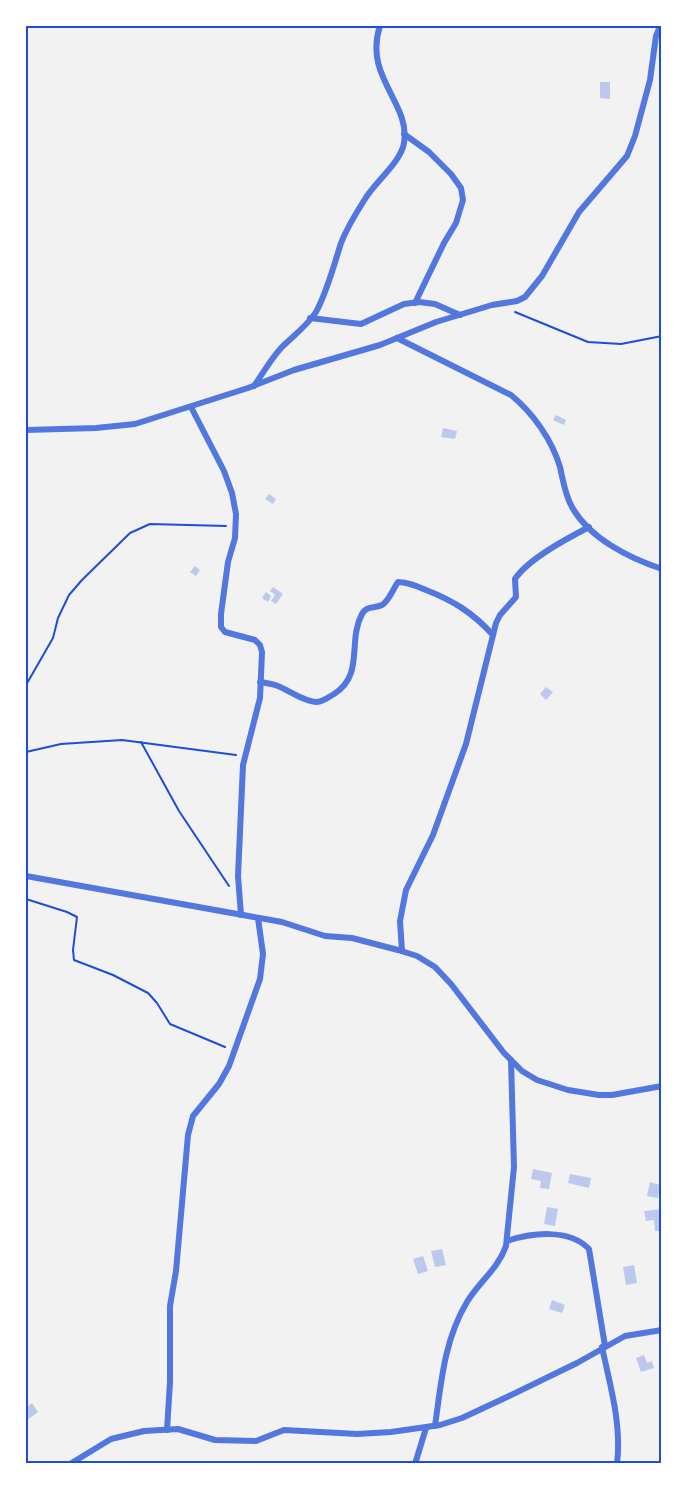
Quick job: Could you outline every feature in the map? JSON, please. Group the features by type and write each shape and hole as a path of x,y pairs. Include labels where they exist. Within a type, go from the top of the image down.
{"street":[{"path":"254,386 279,350 316,312 342,242 354,217 366,196 404,145 399,113 377,62 376,45 380,26"},
{"path":"26,430 96,428 135,424 254,386 294,370 397,338 460,315 499,304 517,302 532,290 579,212 627,156 648,89 656,36 660,26"},
{"path":"404,134 429,152 451,174 461,188 463,200 456,223 415,303"},
{"path":"310,318 361,324 404,304 415,303 435,304 460,315"},
{"path":"397,338 502,390 526,407 550,444 559,464 571,505 579,518 602,538 641,562 662,569"},
{"path":"191,407 224,471 232,493 236,525 235,538 228,562 220,622 225,632 255,640 262,652 260,698 245,757 240,804 238,876 241,915"},
{"path":"402,951 400,921 406,890 433,835 466,744 500,615 516,597 514,585 519,573 554,546 589,527"},
{"path":"260,682 276,685 314,702 321,702 343,688 349,681 352,670 358,623 363,612 366,609 381,606 398,582 414,585 452,600 482,623 493,636"},
{"path":"26,876 282,922 325,936 352,938 402,951 417,956 435,967 511,1060 537,1080 568,1090 612,1095 662,1086"},
{"path":"167,1430 170,1382 170,1306 176,1271 188,1136 193,1116 219,1084 235,1051 260,979 263,954 258,918"},
{"path":"435,1426 441,1374 456,1322 475,1289 502,1258 507,1241 514,1167 511,1060"},
{"path":"507,1241 523,1236 560,1236 576,1239 589,1249 620,1444 617,1464"},
{"path":"70,1464 81,1455 111,1439 144,1431 178,1429 215,1440 256,1441 284,1430 357,1434 435,1426 462,1418 507,1397 577,1363 603,1346 625,1336 662,1330"},
{"path":"415,1464 426,1428"}],"path":[{"path":"499,304 588,342 621,344 662,336"},
{"path":"26,685 52,638 69,595 81,580 130,533 150,524 236,525"},
{"path":"26,752 88,741 122,740 245,757"},
{"path":"141,742 179,811 240,903"},
{"path":"26,899 77,917 74,960 113,975 148,993 170,1024 235,1051"}],"building":[{"path":"600,82 610,82 610,99 600,98"},
{"path":"556,415 566,420 564,425 553,420"},
{"path":"443,428 457,431 455,439 441,437"},
{"path":"269,494 276,499 273,504 265,499"},
{"path":"195,566 200,570 196,576 190,572"},
{"path":"273,587 283,594 276,604 271,601 275,595 270,591"},
{"path":"266,592 271,596 268,602 262,598"},
{"path":"546,687 553,692 546,700 540,694"},
{"path":"533,1169 552,1173 549,1189 540,1188 541,1181 531,1179"},
{"path":"570,1174 591,1178 589,1188 568,1183"},
{"path":"650,1182 660,1185 658,1198 647,1196"},
{"path":"547,1207 558,1209 555,1226 544,1224"},
{"path":"662,1209 662,1231 655,1231 654,1220 646,1221 644,1211"},
{"path":"442,1249 446,1265 435,1267 431,1251"},
{"path":"423,1256 428,1271 418,1274 413,1259"},
{"path":"634,1265 637,1283 626,1285 623,1267"},
{"path":"552,1300 565,1305 562,1313 549,1309"},
{"path":"644,1355 647,1363 652,1361 654,1368 641,1372 636,1358"},
{"path":"32,1403 38,1412 26,1421 26,1408"}]}
